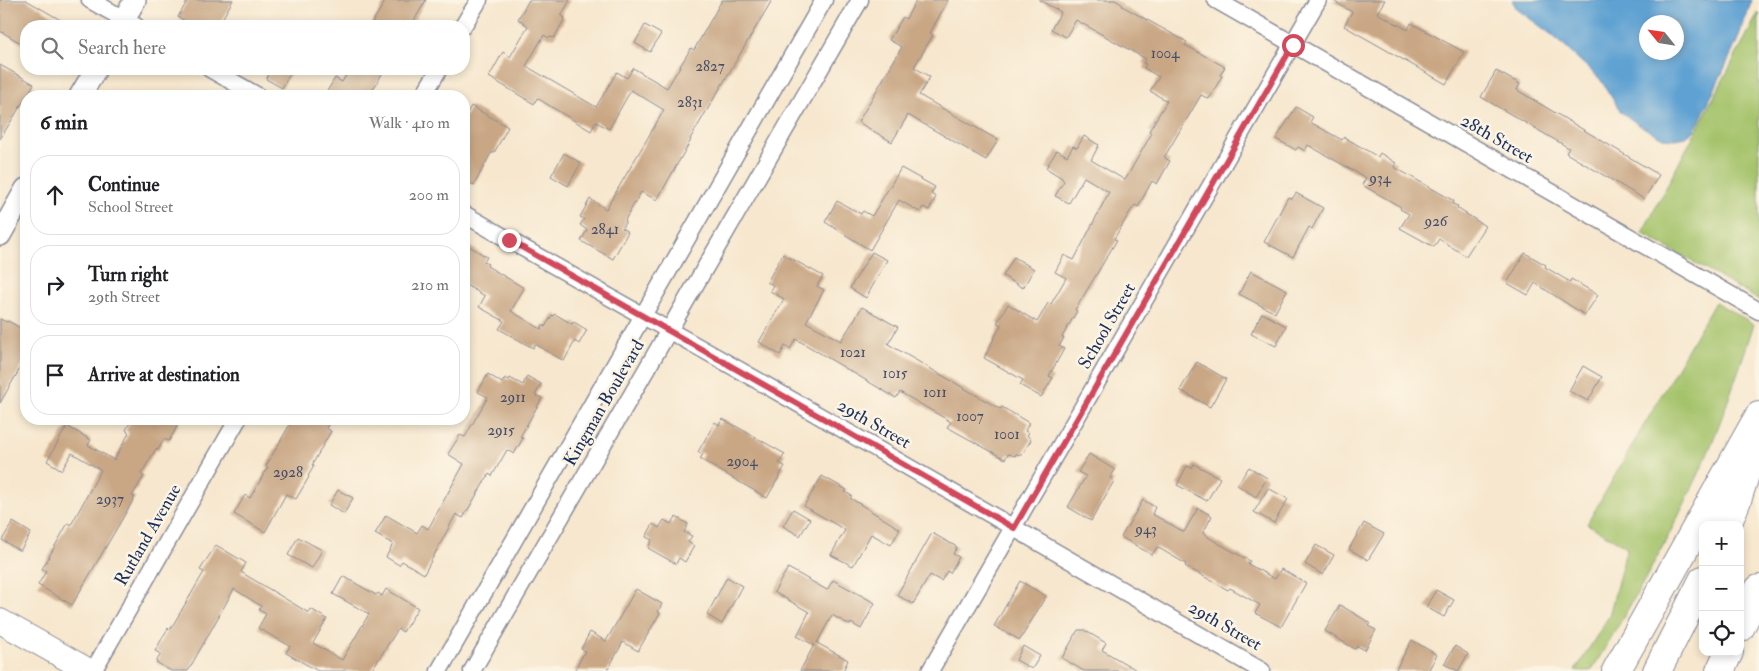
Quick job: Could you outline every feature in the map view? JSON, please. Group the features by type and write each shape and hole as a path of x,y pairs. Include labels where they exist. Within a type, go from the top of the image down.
{"highway":[{"path":"1616,671 1759,416"},
{"path":"1729,521 1759,432"},
{"path":"1657,671 1699,588"},
{"path":"1744,620 1759,589"},
{"path":"1720,671 1727,656"}],"main road":[{"path":"0,621 91,671"}],"street":[{"path":"90,0 121,20"},
{"path":"128,20 135,0"},
{"path":"467,20 478,0"},
{"name":"Kingman Boulevard","path":"439,671 824,0"},
{"name":"Kingman Boulevard","path":"472,671 860,0"},
{"name":"28th Street","path":"1216,0 1759,311"},
{"name":"School Street","path":"930,671 1318,0"},
{"path":"84,90 92,75"},
{"path":"221,75 247,90"},
{"path":"427,90 435,75"},
{"path":"0,235 20,200"},
{"name":"29th Street","path":"470,217 1262,671"},
{"name":"Rutland Avenue","path":"91,671 234,425"}],"green space":[{"path":"1759,12 1759,300 1642,233"},
{"path":"1715,302 1754,324 1730,396 1702,467 1650,571 1591,671 1575,671 1609,616 1627,547 1587,524"}],"water":[{"path":"1512,0 1752,0 1736,44 1699,122 1693,132 1686,137 1676,139 1663,138 1639,125 1621,112 1600,79 1552,35 1517,9"}],"building":[{"path":"0,0 26,0 61,20 20,20 20,43 0,31"},
{"path":"188,0 233,0 221,20 183,20 178,17"},
{"path":"386,0 426,0 414,20 374,20"},
{"path":"529,0 570,0 562,14 565,18 554,38 544,35 526,66 596,107 617,72 627,78 633,68 667,88 691,48 694,50 722,0 772,0 690,139 657,200 641,192 625,220 622,228 628,232 613,259 581,241 587,230 580,225 584,219 580,217 590,199 606,209 664,110 631,90 609,129 596,122 591,131 537,98 534,104 489,77 503,52 510,57 528,26 518,19"},
{"path":"916,0 948,0 930,33 933,35 914,67 930,77 919,95 998,140 986,160 908,115 892,142 858,122 902,47 889,40 903,17 906,19"},
{"path":"1039,0 1115,0 1122,6 1187,42 1185,45 1225,67 1209,99 1201,95 1165,156 1170,161 1157,184 1152,181 1138,207 1135,205 1114,239 1117,240 1075,310 1077,311 1062,337 1064,338 1059,346 1064,349 1049,376 1053,378 1041,397 1020,385 1023,380 984,358 1001,325 997,323 1008,304 1037,322 1048,303 1051,304 1066,278 1055,272 1064,255 1074,260 1109,192 1084,177 1069,203 1055,196 1064,181 1046,168 1057,150 1067,156 1073,146 1077,148 1084,136 1099,145 1091,160 1125,180 1152,133 1149,131 1167,101 1150,91 1159,77 1144,68 1146,64 1143,63 1146,59 1076,20 1066,37 1051,29 1061,12"},
{"path":"1332,0 1385,0 1377,13 1408,30 1411,23 1464,52 1446,84 1344,26 1352,12"},
{"path":"645,25 661,34 650,52 635,43"},
{"path":"0,65 34,84 30,90 20,90 20,107 0,139"},
{"path":"1496,71 1520,84 1517,90 1659,175 1644,199 1566,153 1569,148 1481,97"},
{"path":"268,75 290,75 282,88 266,79"},
{"path":"346,75 381,75 373,90 328,90 335,78 342,82"},
{"path":"471,106 508,127 494,153 491,153 474,185 470,183"},
{"path":"1296,107 1313,117 1310,122 1342,140 1344,137 1378,157 1380,153 1396,163 1394,167 1454,201 1452,204 1458,206 1457,208 1485,226 1466,256 1439,239 1434,247 1400,228 1409,214 1400,209 1401,207 1362,185 1366,178 1308,145 1305,151 1298,147 1296,150 1276,139"},
{"path":"564,153 581,163 568,186 551,176"},
{"path":"901,168 935,187 931,194 936,197 929,210 923,207 920,212 899,200 870,250 825,222 837,201 861,214 863,211 872,216"},
{"path":"1296,193 1323,208 1312,229 1309,227 1293,257 1264,242 1288,197 1292,199"},
{"path":"470,247 487,257 484,262 488,264 487,266 524,288 511,311 541,329 543,325 545,327 552,315 555,314 587,330 579,344 575,341 564,361 535,344 533,348 499,329 504,321 479,307 485,296 470,287"},
{"path":"872,252 887,260 866,298 850,288"},
{"path":"1525,253 1570,282 1571,279 1598,295 1585,315 1535,283 1528,295 1507,283"},
{"path":"783,254 823,276 817,286 824,290 806,322 841,341 862,307 898,327 888,344 1000,409 1002,407 1029,423 1025,431 1029,433 1027,435 1031,440 1022,455 1008,454 1005,459 947,427 951,422 900,392 896,398 796,339 790,349 785,346 780,355 759,342 784,299 770,291 773,285 767,282"},
{"path":"1014,257 1034,269 1023,288 1003,276"},
{"path":"1251,271 1287,290 1275,313 1239,294"},
{"path":"1262,313 1286,326 1276,346 1251,334"},
{"path":"0,319 20,328 20,368 0,403"},
{"path":"1197,362 1226,379 1210,407 1180,390"},
{"path":"1583,366 1602,377 1588,401 1569,391"},
{"path":"488,374 502,383 505,378 509,380 510,378 523,385 527,376 541,384 535,395 542,398 520,437 523,438 514,454 507,450 492,476 489,474 463,518 456,514 424,574 402,561 399,565 386,557 393,544 375,534 386,515 417,533 422,525 428,529 464,464 448,454 460,435 465,437 488,397 478,392"},
{"path":"723,419 785,454 779,463 785,466 767,498 700,459 703,454 698,452 715,422 719,425"},
{"path":"129,425 178,425 169,441 164,439 158,450 156,449 141,474 144,476 132,496 135,497 72,605 38,585 46,571 42,569 68,523 71,525 101,470 72,453 62,470 47,461 67,426 91,440 88,445 114,460 129,433 126,430"},
{"path":"290,425 328,425 326,428 331,431 312,465 314,466 309,477 296,499 286,494 265,532 234,514 245,495 250,498 268,467 266,466"},
{"path":"1089,454 1115,470 1110,478 1114,481 1091,521 1068,507 1086,476 1078,472"},
{"path":"1194,464 1220,478 1207,501 1177,485 1187,466 1192,468"},
{"path":"1249,467 1267,478 1256,497 1237,485"},
{"path":"822,476 847,490 845,492 852,496 850,498 900,529 891,545 871,534 853,566 831,555 845,530 804,506"},
{"path":"1268,488 1288,499 1274,523 1254,512"},
{"path":"338,490 353,498 344,514 329,505"},
{"path":"1143,500 1155,507 1152,514 1184,532 1198,508 1212,516 1203,533 1211,539 1250,561 1248,564 1275,579 1281,569 1306,583 1281,627 1255,613 1260,605 1230,588 1228,590 1185,566 1186,564 1157,547 1152,555 1121,537"},
{"path":"793,509 810,519 800,536 783,526"},
{"path":"676,517 688,524 684,532 692,536 688,542 694,546 685,562 679,558 676,564 648,548 652,540 646,537 653,524 659,528 664,520 671,524"},
{"path":"13,522 31,533 20,551 2,540"},
{"path":"1364,523 1384,534 1368,560 1349,549"},
{"path":"932,533 957,547 953,554 959,557 950,573 947,571 941,581 930,575 913,604 897,595"},
{"path":"298,537 322,550 312,568 288,555"},
{"path":"216,545 246,563 241,572 309,613 311,609 327,619 313,643 342,660 369,614 333,594 343,576 376,595 378,593 382,596 386,589 418,608 403,632 398,629 371,671 318,671 286,653 290,646 258,628 266,614 259,610 261,606 234,589 188,671 171,671 156,662 161,654 155,651 168,628 170,630 204,572 200,570"},
{"path":"1316,545 1334,555 1323,575 1305,564"},
{"path":"788,568 827,590 833,580 875,603 861,629 832,615 817,643 848,660 843,671 800,671 814,645 797,636 809,612 774,592"},
{"path":"727,577 742,586 722,624 707,615"},
{"path":"1020,581 1046,596 1020,640 994,626"},
{"path":"636,589 662,604 658,612 660,613 638,651 623,642 607,671 574,671 585,651 581,649 590,632 606,641"},
{"path":"1436,590 1454,600 1444,617 1426,607"},
{"path":"1340,605 1370,623 1368,626 1376,630 1365,650 1357,646 1355,649 1325,631"},
{"path":"1078,630 1084,630 1106,643 1102,650 1138,671 1084,671 1062,658"},
{"path":"1412,640 1437,655 1428,671 1395,671"},
{"path":"1023,646 1040,656 1032,669 1016,660"},
{"path":"1455,646 1468,654 1458,671 1444,664"}],"route":[{"path":"509,240 1014,528 1293,45"}]}
